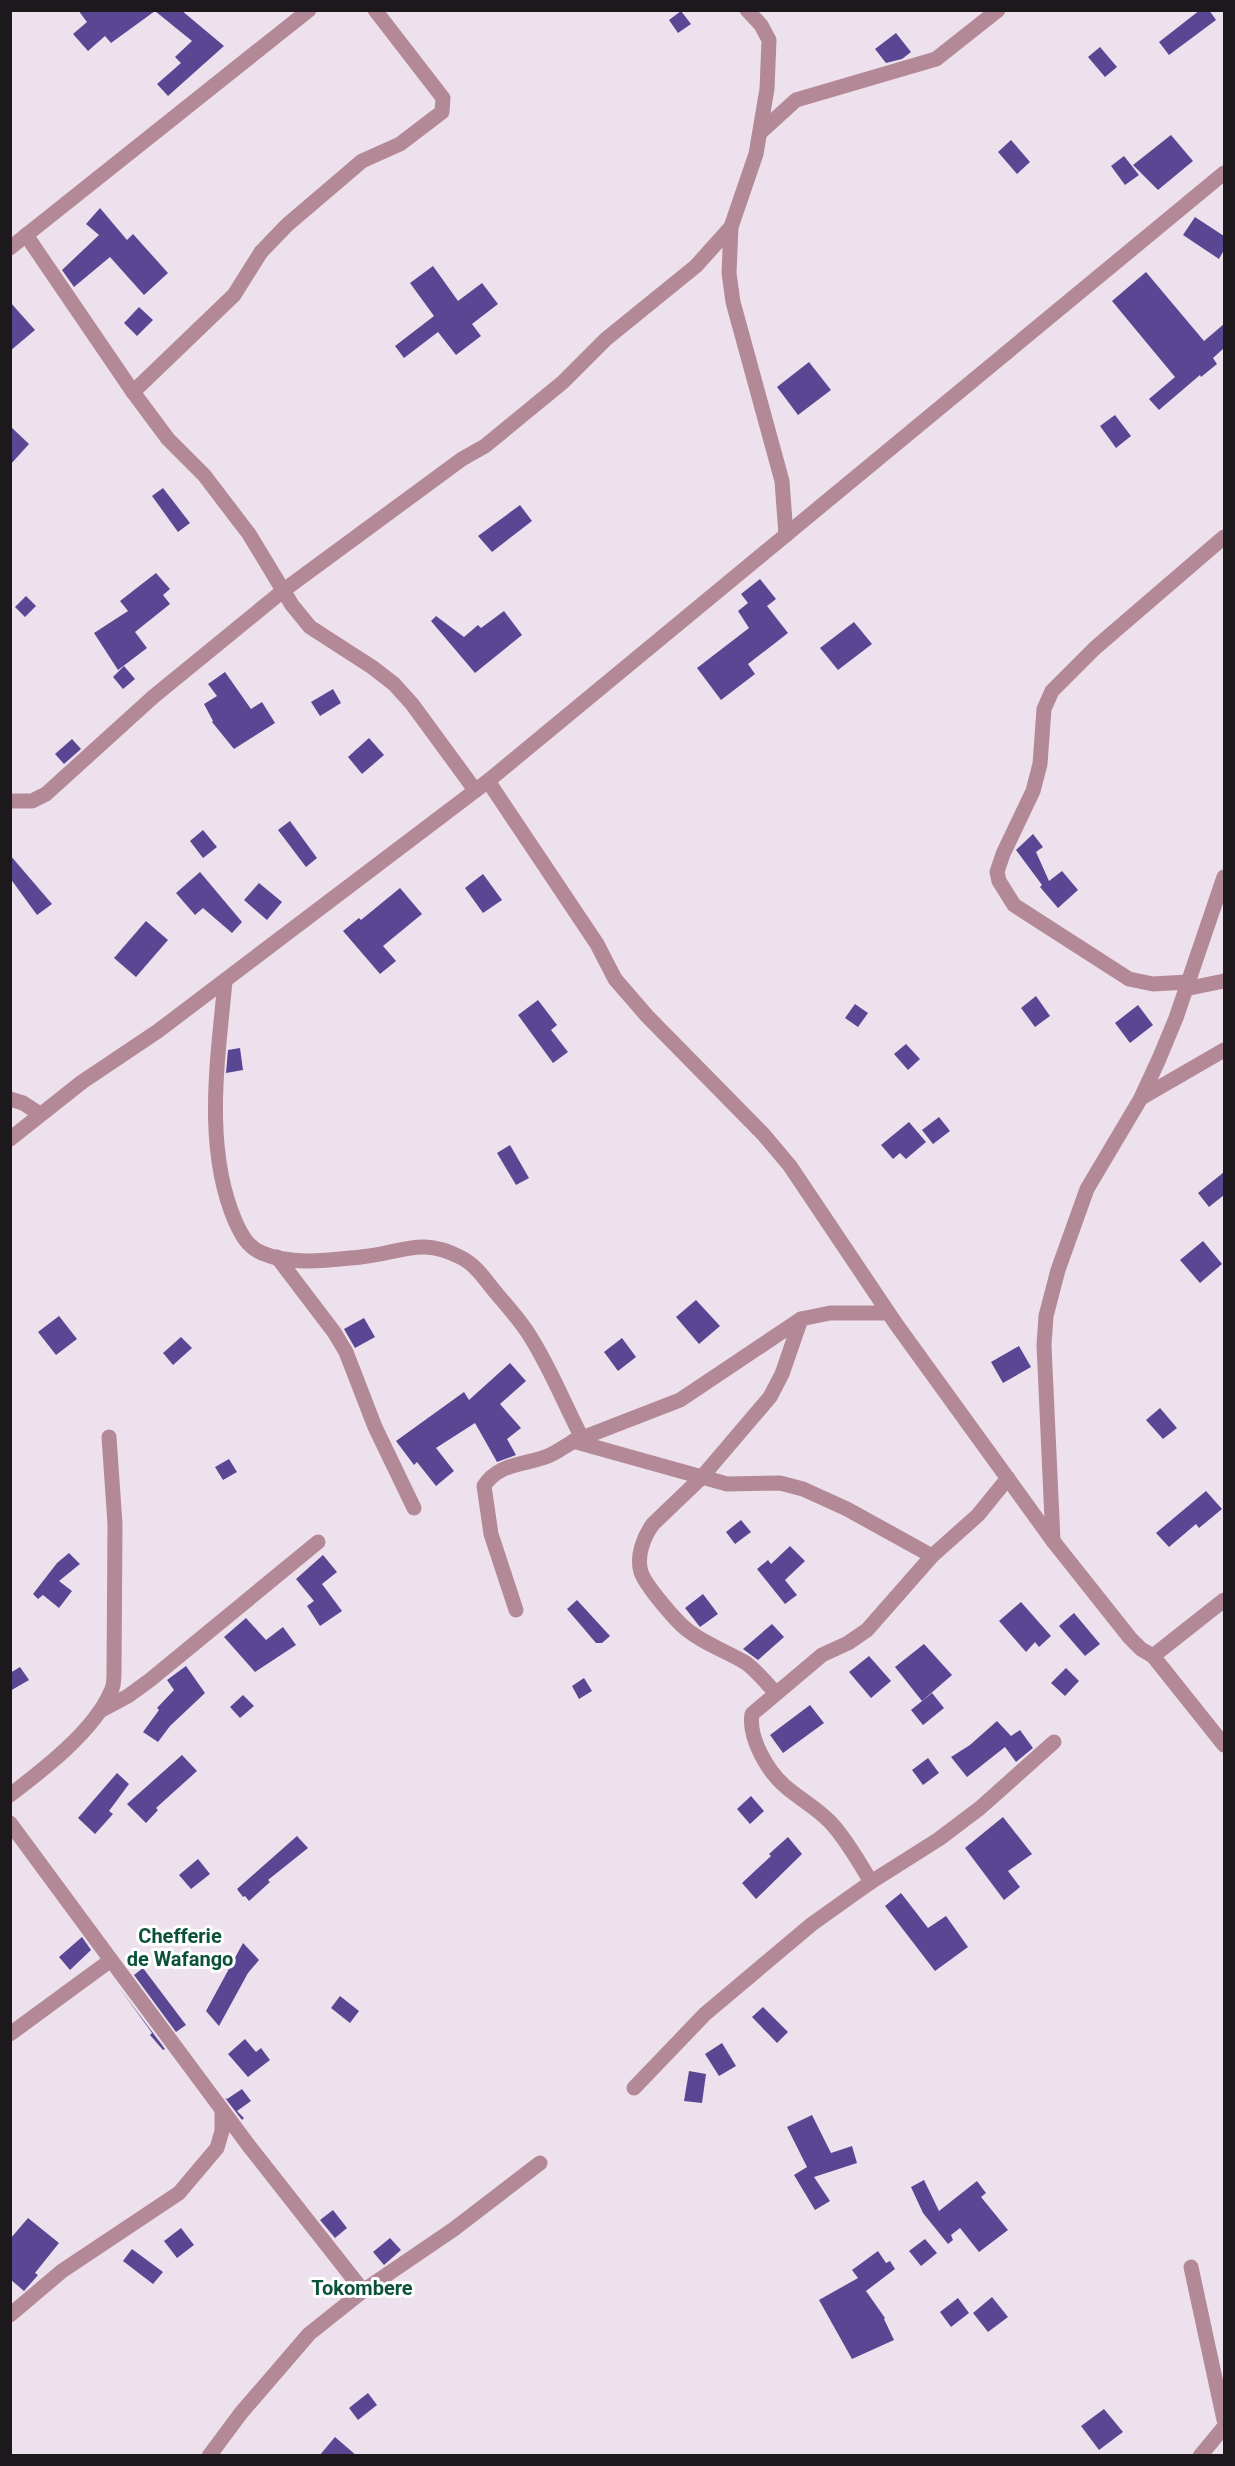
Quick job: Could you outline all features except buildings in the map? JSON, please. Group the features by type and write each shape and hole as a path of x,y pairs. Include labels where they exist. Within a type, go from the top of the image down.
{"street":[{"path":"10,248 309,10"},
{"path":"133,392 234,295 261,252 287,225 362,161 400,144 442,112 443,98 375,10"},
{"path":"747,10 761,25 769,40 762,131 731,227 729,273 733,302 780,472 786,535"},
{"path":"762,131 796,100 936,58 998,10"},
{"path":"10,1139 82,1082 158,1031 225,981 482,785 1224,173"},
{"path":"10,801 32,801 46,794 153,697 284,590 462,459 485,447 563,382 606,339 696,266 731,227"},
{"path":"26,235 133,392 168,439 204,475 249,534 292,605 310,627 394,684 482,785 597,944 615,979 647,1016 764,1135 790,1166 888,1313 1053,1541 1130,1638 1141,1649 1153,1656 1224,1745"},
{"path":"1224,537 1095,648 1052,691 1044,709 1040,764 1033,791 1003,854 997,872 999,881 1014,904 1129,979 1153,984 1186,986 1224,981"},
{"path":"1053,1541 1044,1346 1046,1316 1058,1270 1087,1189 1141,1098 1176,1018 1224,878"},
{"path":"225,981 217,1078 217,1139 226,1199 241,1233 250,1246 262,1253 277,1257 325,1260 371,1256 420,1245 435,1248 472,1264 528,1333 577,1439 727,1484 780,1483 803,1489 847,1509 932,1557"},
{"path":"1141,1098 1224,1050"},
{"path":"10,1099 42,1113"},
{"path":"277,1257 346,1352 375,1427 414,1508"},
{"path":"516,1610 491,1534 484,1486 493,1474 501,1469 548,1456 577,1439 680,1400 801,1319 830,1313 888,1313"},
{"path":"776,1693 752,1667 688,1631 669,1611 641,1571 642,1549 647,1532 653,1524 701,1478 770,1397 782,1374 801,1319"},
{"path":"10,1795 53,1763 100,1711 112,1690 115,1524 109,1437"},
{"path":"871,1882 831,1822 784,1786 756,1744 752,1731 752,1714 822,1655 848,1643 867,1630 932,1557 978,1515 1008,1478"},
{"path":"100,1711 128,1696 150,1680 318,1542"},
{"path":"1153,1656 1224,1600"},
{"path":"634,2088 705,2014 812,1924 955,1827 1054,1743"},
{"path":"10,1823 222,2110 363,2291"},
{"path":"10,2034 111,1960"},
{"path":"10,2315 62,2271 179,2193 217,2148 222,2131 222,2110"},
{"path":"209,2456 241,2413 309,2334 363,2291 454,2229 540,2163"},
{"path":"1191,2267 1223,2410"},
{"path":"1200,2456 1224,2427"}],"district":[{"name":"Chefferie de Wafango","path":"180,1948"},
{"name":"Tokombere","path":"362,2288"}]}
